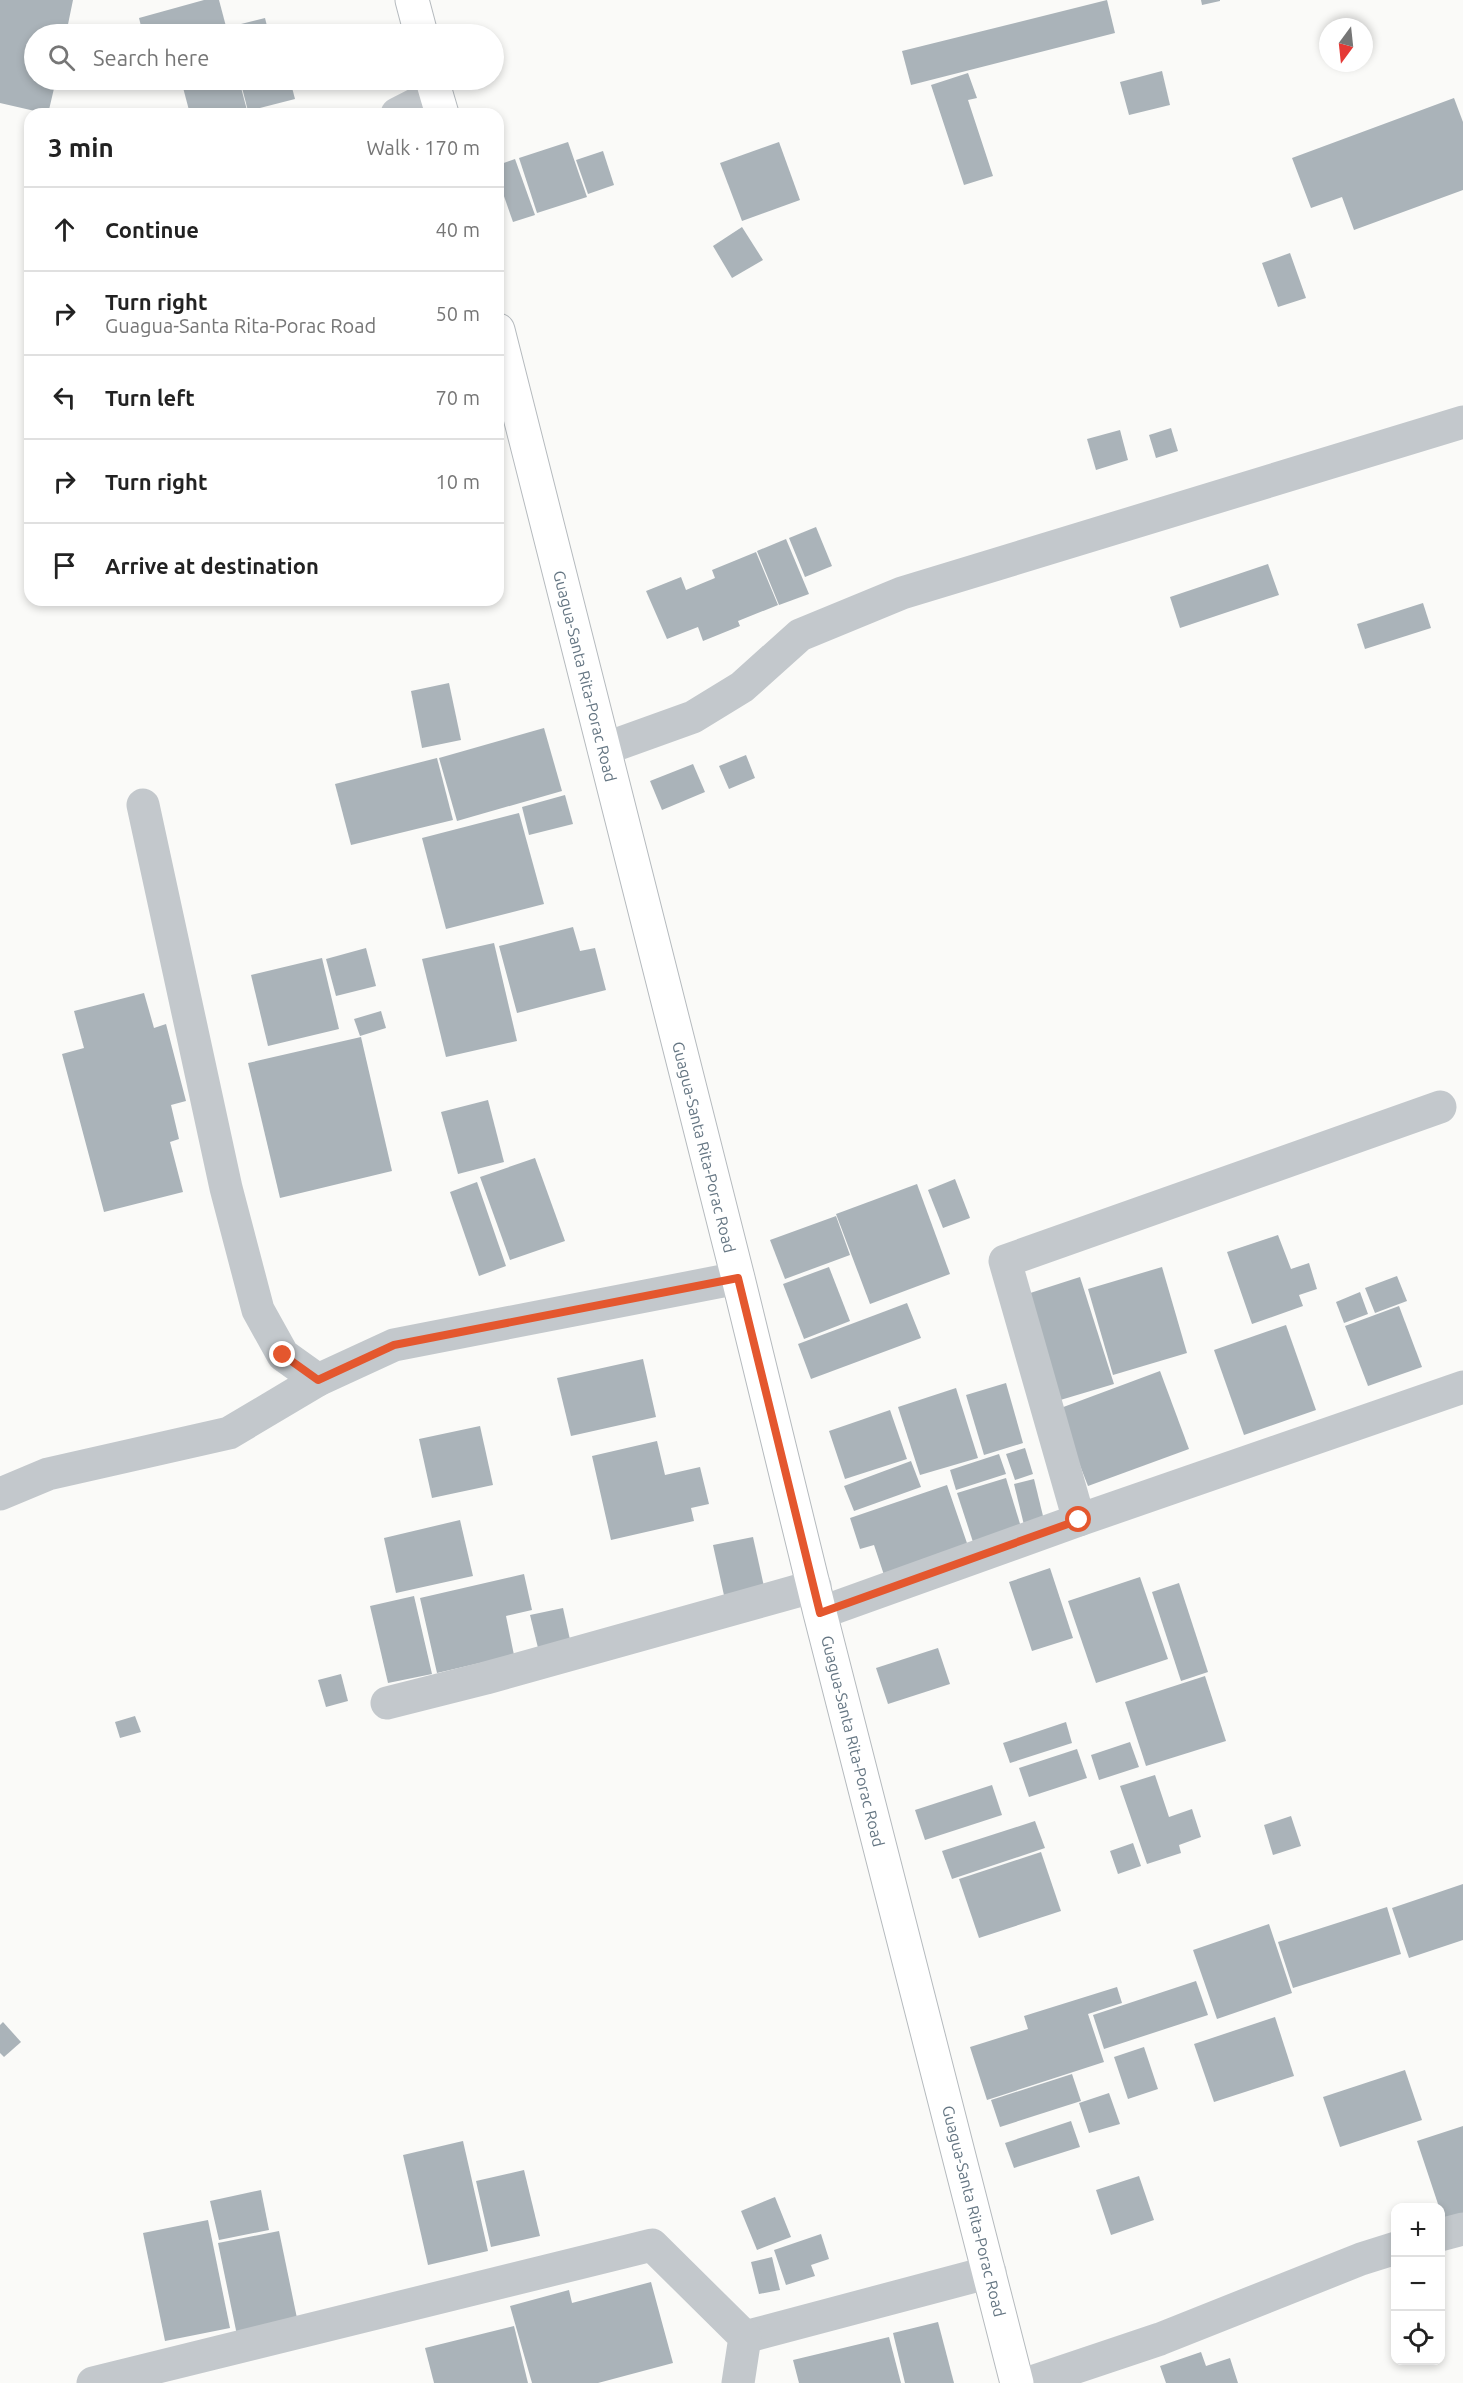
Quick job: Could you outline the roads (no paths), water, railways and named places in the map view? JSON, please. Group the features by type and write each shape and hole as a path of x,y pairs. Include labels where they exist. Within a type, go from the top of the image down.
{"main road":[{"path":"411,0 418,24"},
{"name":"Guagua-Santa Rita-Porac Road","path":"504,354 738,1278 817,1600 1017,2383"}],"street":[{"path":"410,108 437,96"},
{"path":"604,749 693,717 742,687 800,635 902,593 1463,422"},
{"path":"143,805 226,1188 258,1310 283,1355 318,1380"},
{"path":"1079,1520 1005,1261 1440,1107"},
{"path":"0,1494 48,1474 229,1433 318,1380 394,1345 738,1278"},
{"path":"387,1703 817,1600 1079,1520 1463,1387"},
{"path":"1445,2234 1463,2229"},
{"path":"93,2383 652,2245 745,2337"},
{"path":"1029,2383 1160,2339 1361,2259 1391,2249"},
{"path":"745,2337 990,2272"},
{"path":"738,2383 745,2337"}]}
